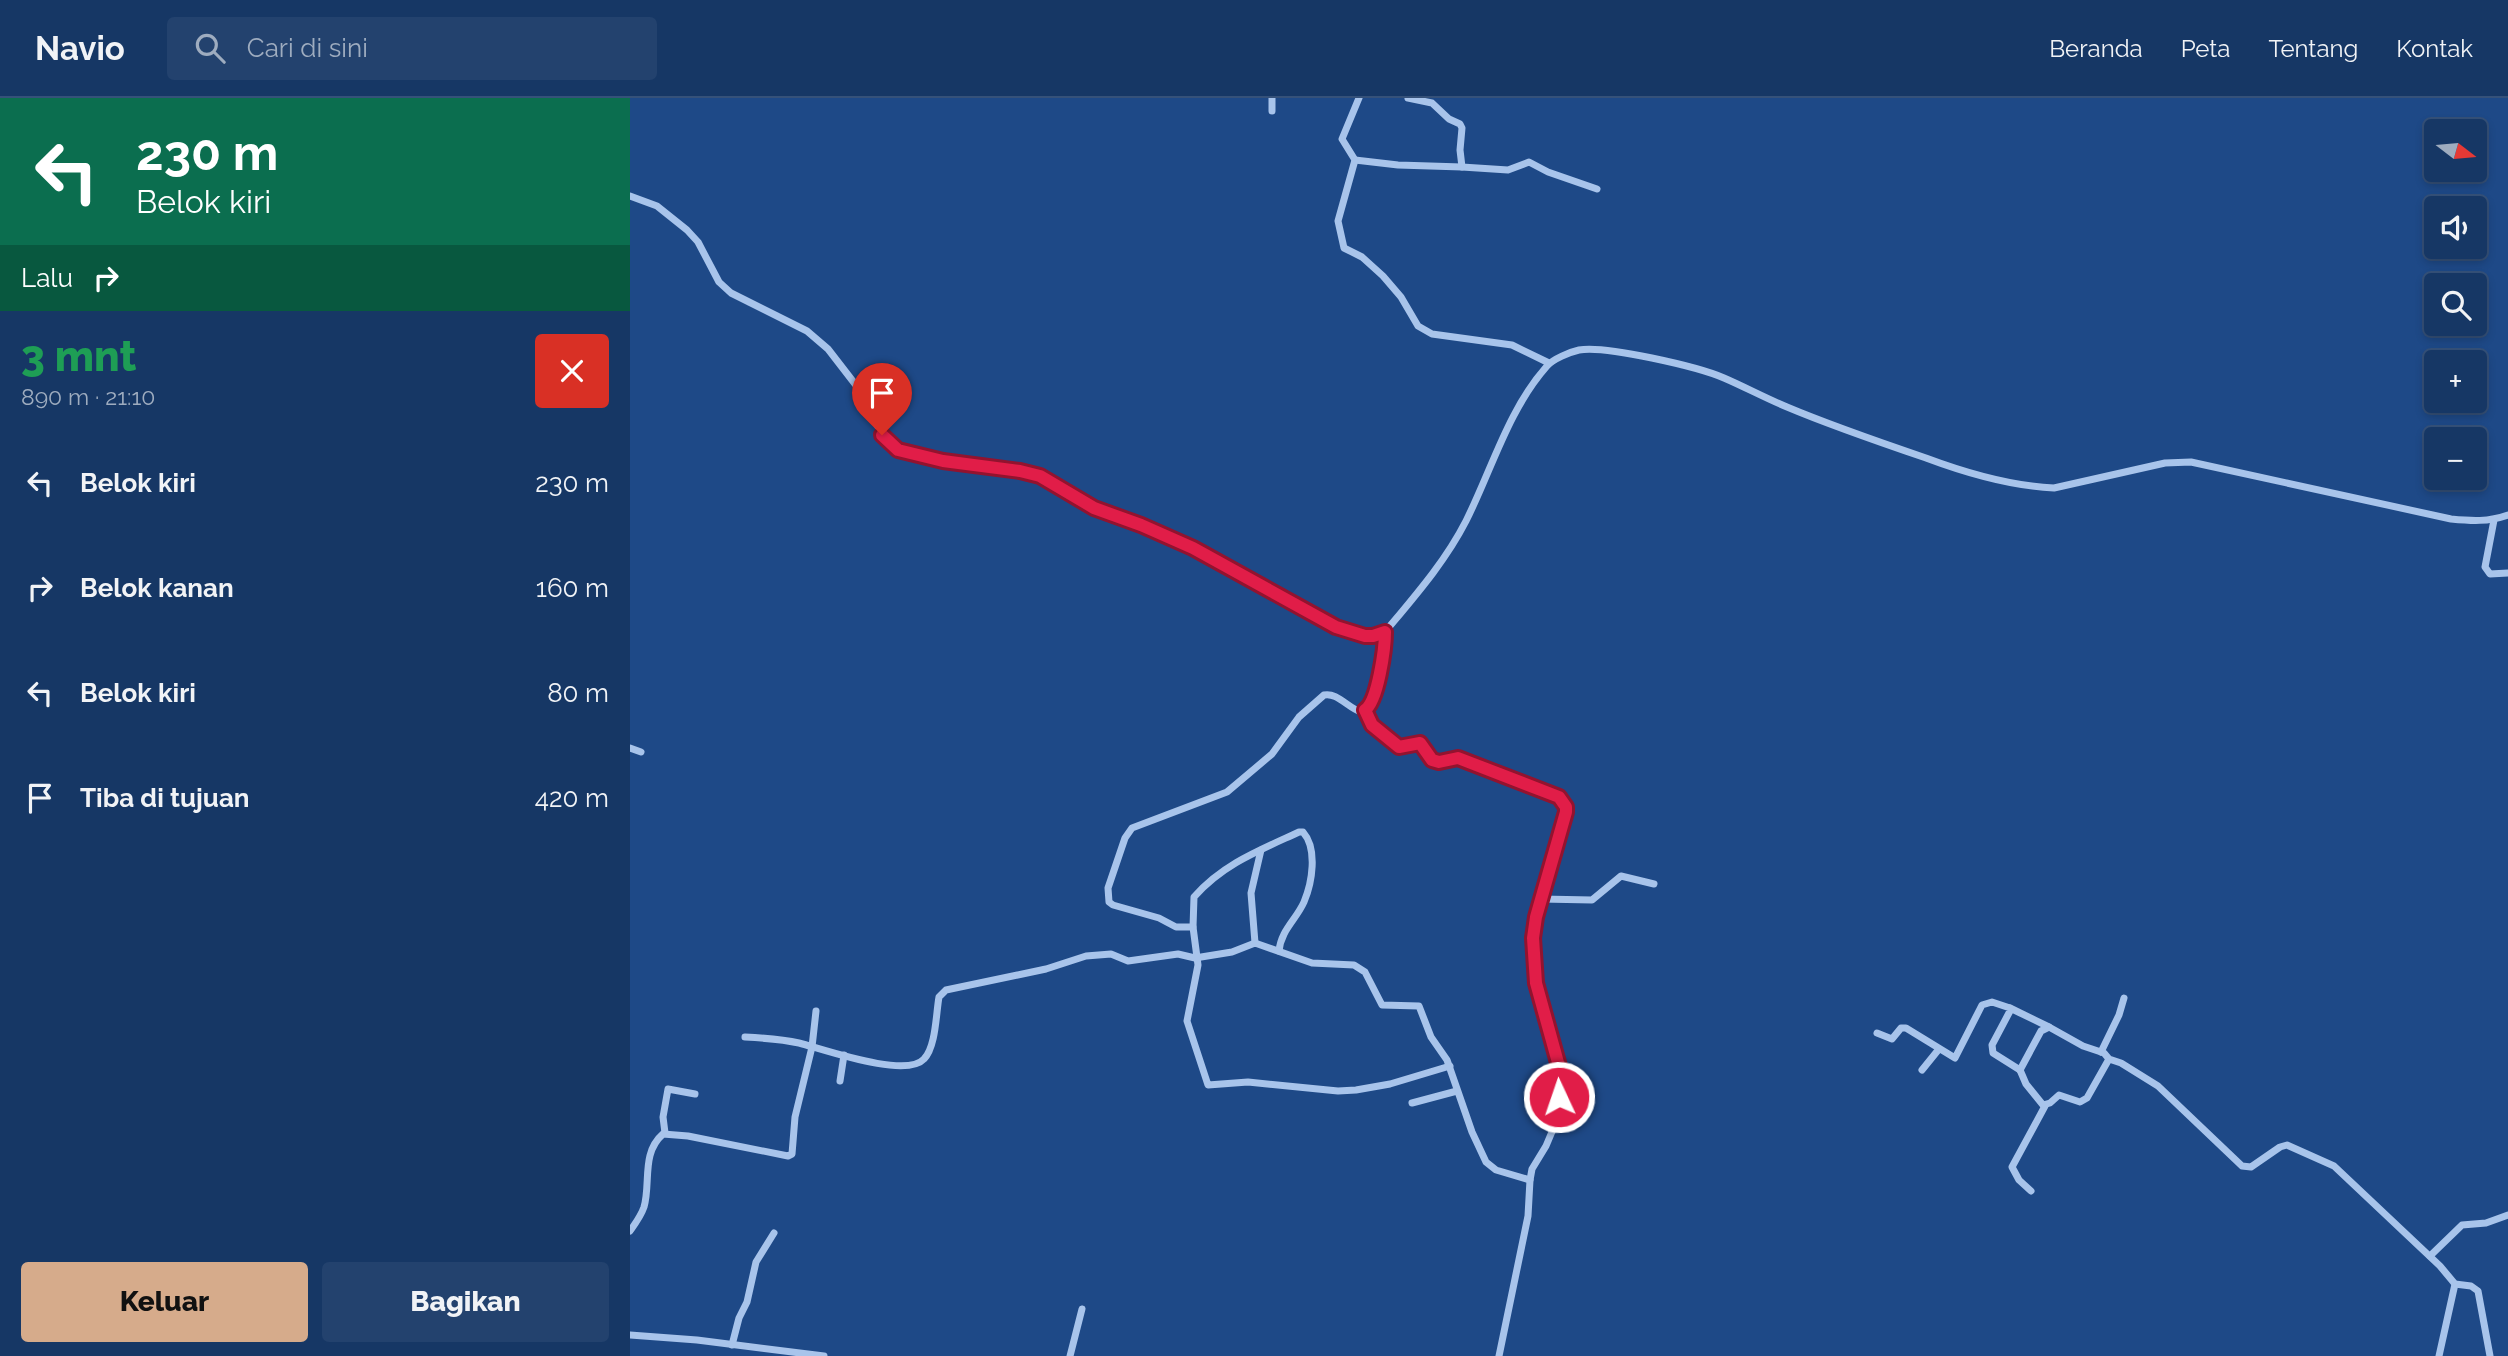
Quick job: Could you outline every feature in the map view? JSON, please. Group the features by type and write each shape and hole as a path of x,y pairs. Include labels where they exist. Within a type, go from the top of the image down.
{"street":[{"path":"1272,98 1272,111"},
{"path":"1359,98 1342,139 1355,160 1338,221 1344,248 1362,257 1383,276 1401,297 1418,326 1432,334 1512,345 1549,363"},
{"path":"1408,98 1432,103 1449,119 1459,122 1462,128 1462,167"},
{"path":"1355,160 1398,165 1508,170 1530,162 1548,172 1597,190"},
{"path":"630,195 657,206 687,230 698,242 719,282 731,293 807,331 828,349 862,393 882,435 898,450 943,461 1031,473 1094,508 1193,548 1336,627 1365,636 1385,632"},
{"path":"1193,927 1170,926 1159,918 1120,909 1109,902 1108,888 1128,831 1142,823 1227,792 1272,754 1300,718 1324,695 1333,695 1356,710 1369,707 1377,686 1385,632 1444,560 1525,397 1549,363 1578,350 1602,349 1697,368 1787,407 1928,459 1983,476 2042,488 2054,488 2165,464 2191,462 2451,519 2475,522 2508,515"},
{"path":"2494,520 2485,567 2490,574 2508,573"},
{"path":"1365,710 1372,725 1394,745 1404,747 1420,743 1432,760 1439,762 1458,758 1559,797 1566,807 1533,938 1536,983 1562,1077 1554,1128 1532,1169 1528,1216 1499,1356"},
{"path":"630,748 642,752"},
{"path":"1279,951 1282,935 1307,894 1312,870 1307,836 1301,832 1227,867 1197,894 1192,905 1199,957 1198,974 1187,1021 1208,1085 1248,1082 1338,1091 1356,1090 1390,1084 1450,1066"},
{"path":"1255,943 1251,893 1261,850"},
{"path":"1541,900 1592,900 1621,876 1654,884"},
{"path":"745,1037 775,1038 892,1066 919,1063 928,1054 939,997 946,990 1046,969 1086,956 1111,954 1128,961 1178,954 1199,957 1232,952 1255,943 1312,963 1354,965 1365,972 1382,1005 1419,1006 1431,1037 1450,1066 1472,1132 1486,1163 1496,1170 1530,1180"},
{"path":"2101,1052 2124,998"},
{"path":"1877,1034 1892,1039 1903,1027 1955,1058 1984,1003 1992,1002 2101,1052 2158,1086 2242,1166 2251,1167 2287,1145 2329,1163 2430,1256 2455,1284 2471,1286 2478,1291 2490,1356"},
{"path":"2010,1008 1992,1049 1996,1057 2020,1070 2026,1084 2045,1106"},
{"path":"630,1231 643,1209 652,1150 657,1139 665,1133 788,1156 792,1154 795,1117 812,1047 816,1011"},
{"path":"2020,1070 2041,1031 2049,1027"},
{"path":"1922,1069 1939,1049"},
{"path":"840,1081 844,1055"},
{"path":"2031,1191 2014,1174 2012,1167 2045,1106 2059,1095 2080,1102 2086,1100 2109,1059"},
{"path":"665,1133 663,1117 668,1089 695,1094"},
{"path":"1412,1103 1457,1091"},
{"path":"2430,1256 2462,1225 2486,1223 2508,1215"},
{"path":"732,1345 739,1318 747,1302 755,1262 774,1233"},
{"path":"2439,1356 2455,1284"},
{"path":"1070,1356 1082,1309"},
{"path":"630,1335 824,1356"}],"route":[{"path":"882,435 898,450 943,461 1040,476 1094,508 1193,548 1336,627 1354,635 1373,636 1385,632 1377,686 1369,707 1365,710 1372,725 1399,747 1420,743 1432,760 1439,762 1458,758 1559,797 1566,807 1566,812 1536,917 1533,938 1536,983 1562,1077 1559,1097"}]}
